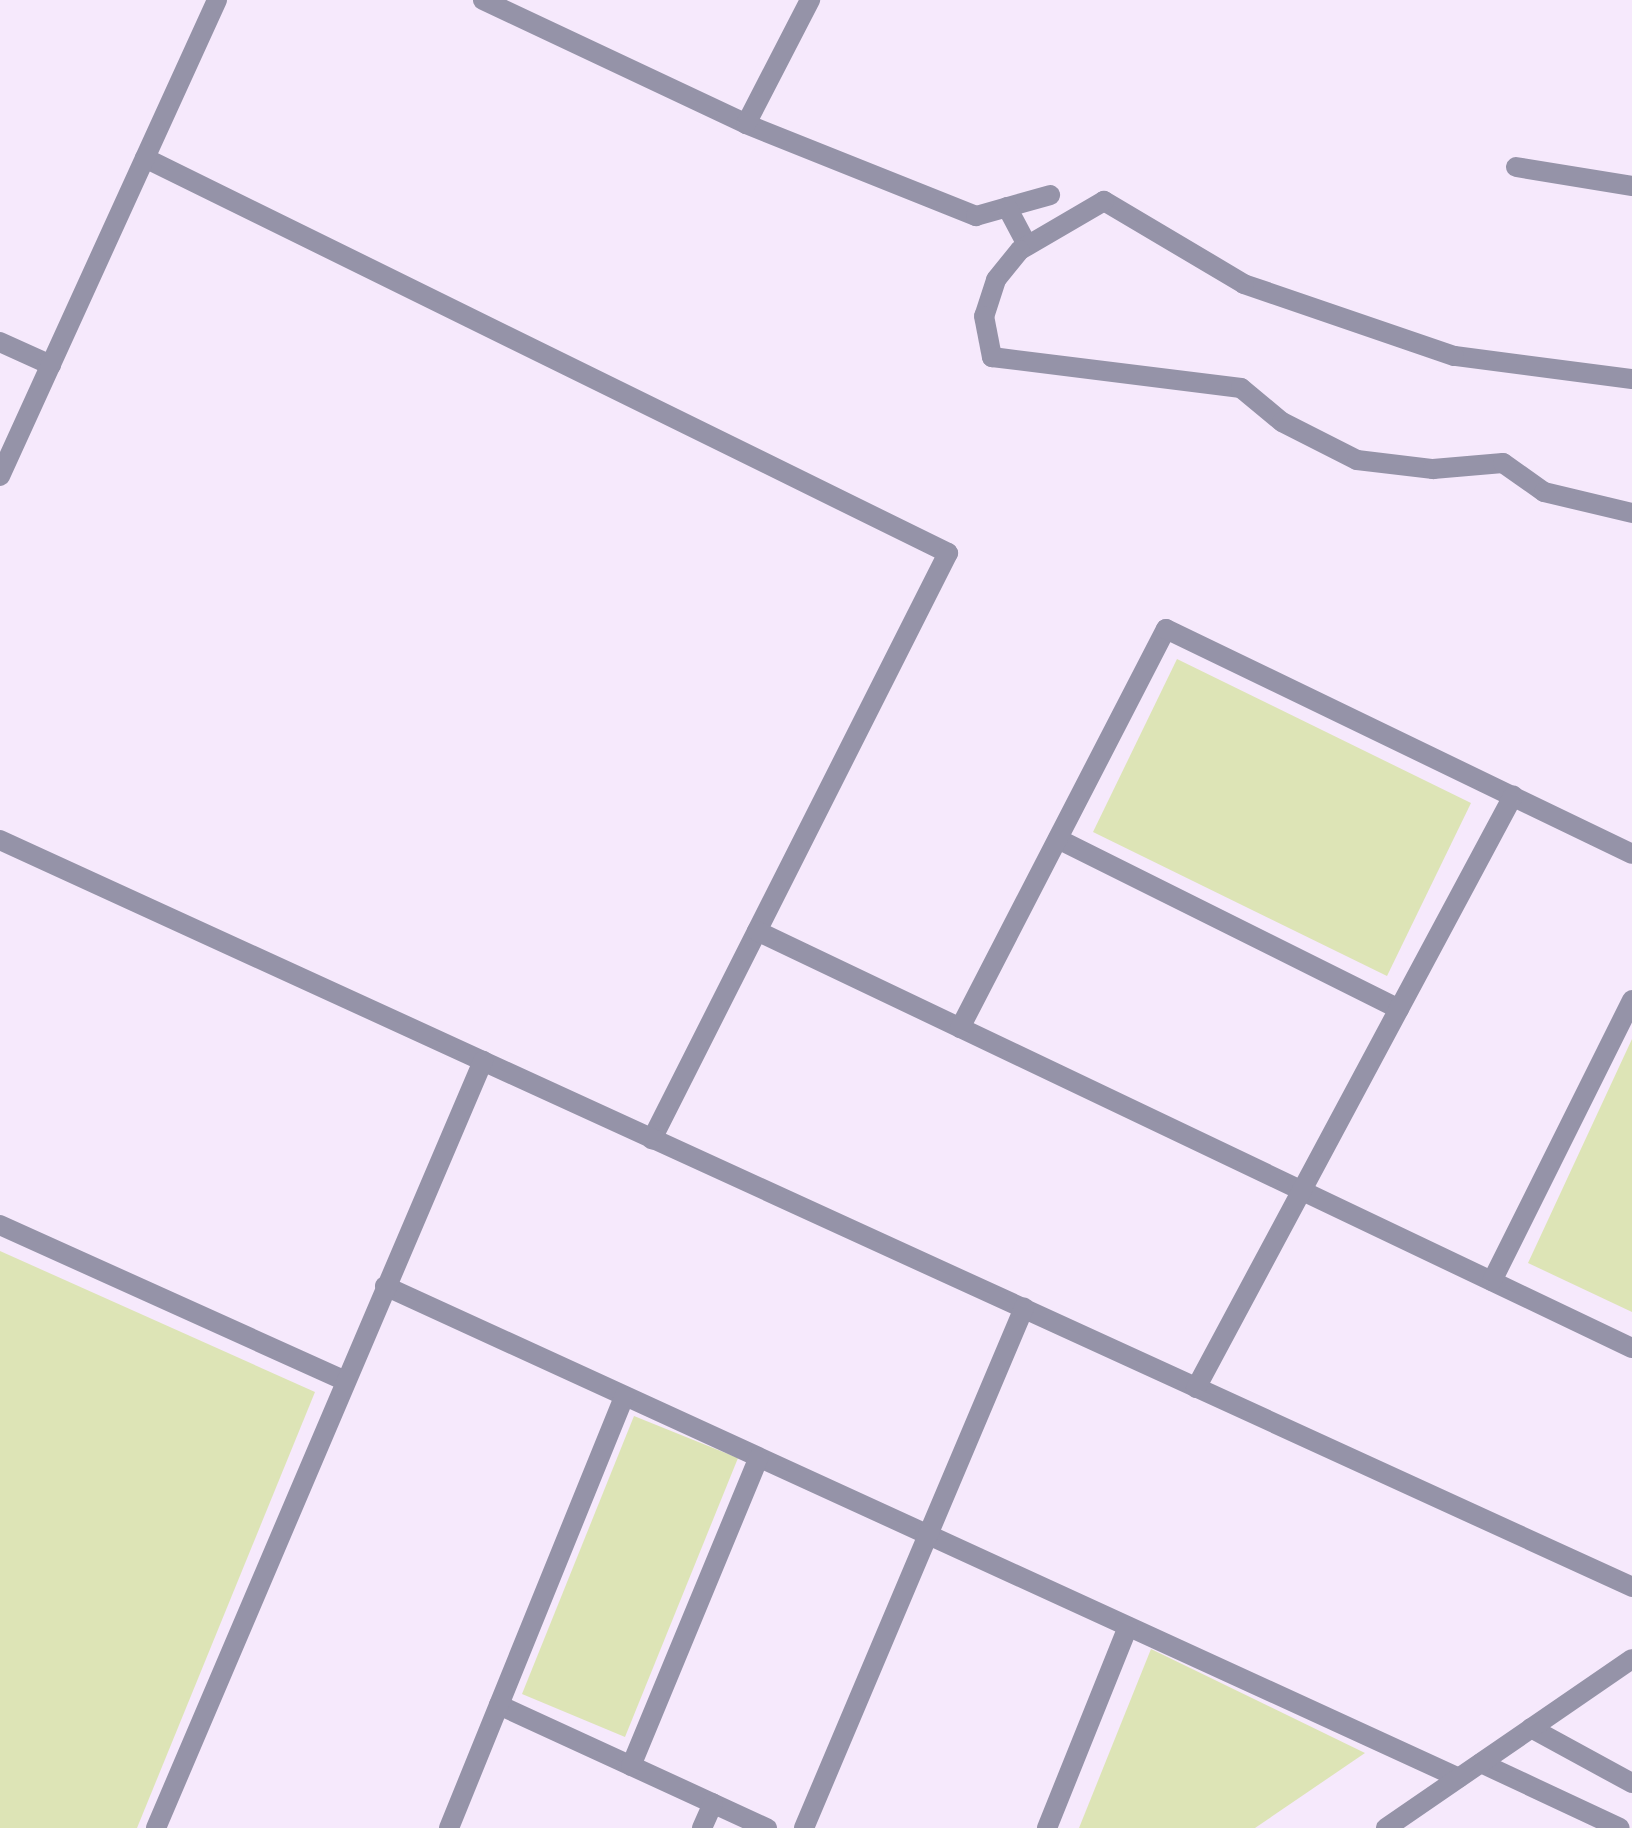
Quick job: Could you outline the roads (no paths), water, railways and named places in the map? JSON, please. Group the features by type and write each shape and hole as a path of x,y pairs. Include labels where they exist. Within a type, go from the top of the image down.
{"street":[{"path":"0,476 217,0"},
{"path":"483,0 746,124 976,216 1050,195"},
{"path":"746,124 810,0"},
{"path":"145,158 948,553 652,1139"},
{"path":"1516,167 1632,186"},
{"path":"1632,379 1454,356 1244,284 1104,201 1027,245 996,280 984,316 992,357 1241,388 1282,422 1357,460 1433,469 1503,463 1544,492 1632,513"},
{"path":"1007,207 1027,245"},
{"path":"0,342 51,365"},
{"path":"960,1028 1166,629 1632,854"},
{"path":"1196,1388 1513,796"},
{"path":"1058,839 1399,1009"},
{"path":"0,840 1632,1587"},
{"path":"757,931 1632,1348"},
{"path":"1492,1281 1632,1000"},
{"path":"156,1828 344,1380 483,1061"},
{"path":"0,1225 344,1380"},
{"path":"385,1286 1459,1778"},
{"path":"804,1828 1024,1308"},
{"path":"449,1828 624,1396"},
{"path":"631,1766 759,1457"},
{"path":"1047,1828 1128,1627"},
{"path":"1386,1828 1632,1659"},
{"path":"499,1705 767,1828"},
{"path":"1531,1728 1632,1783"},
{"path":"1481,1763 1620,1828"},
{"path":"702,1828 713,1803"}]}
